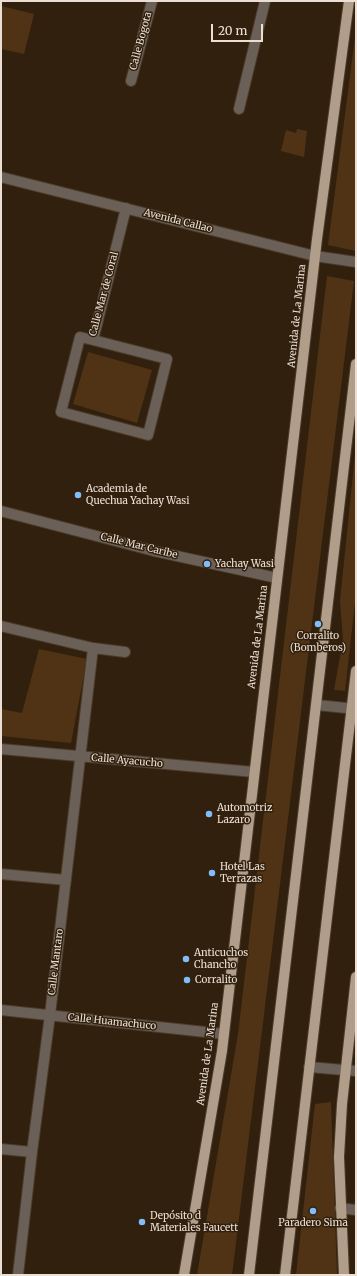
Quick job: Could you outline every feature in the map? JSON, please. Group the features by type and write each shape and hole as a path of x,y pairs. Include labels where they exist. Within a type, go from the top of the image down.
{"main road":[{"name":"Avenida de La Marina","path":"184,1275 224,1034 315,256 349,1"},
{"path":"249,1275 356,364"},
{"path":"285,1275 309,1067 354,709 356,671"},
{"path":"344,1275 339,1157 345,1070 356,977"}],"street":[{"name":"Calle Bogota","path":"131,81 152,1"},
{"path":"239,109 265,1"},
{"name":"Avenida Callao","path":"1,177 315,256 356,262"},
{"name":"Calle Mar de Coral","path":"93,340 126,208"},
{"name":"Calle Mar de Coral","path":"80,337 93,340 167,359 148,435 61,412 80,337"},
{"name":"Calle Mar Caribe","path":"1,511 154,551 277,578"},
{"path":"1,626 93,648 124,652"},
{"name":"Calle Mantaro","path":"18,1275 93,648"},
{"path":"317,705 354,709"},
{"name":"Calle Ayacucho","path":"1,749 254,772"},
{"path":"1,874 66,880"},
{"name":"Calle Huamachuco","path":"1,1010 224,1034"},
{"path":"309,1067 356,1071"},
{"path":"1,1149 32,1152"},
{"path":"340,1208 356,1210"}],"shaded area":[{"path":"1,6 34,14 24,54 1,49"},
{"path":"356,30 356,251 328,245"},
{"path":"297,129 307,131 304,157 281,151 286,130 296,133"},
{"path":"327,276 354,281 232,1275 197,1275 238,1034"},
{"path":"88,352 152,370 137,423 73,404"},
{"path":"356,444 356,594 345,691 334,690 343,640 340,601"},
{"path":"39,649 87,659 71,743 1,736 1,709 22,713"},
{"path":"331,1102 337,1275 296,1275 315,1104"}],"place":[{"name":"Academia de Quechua Yachay Wasi","path":"78,495"},
{"name":"Yachay Wasi","path":"207,564"},
{"name":"Corralito (Bomberos)","path":"318,624"},
{"name":"Automotriz Lazaro","path":"209,814"},
{"name":"Hotel Las Terrazas","path":"212,873"},
{"name":"Anticuchos Chancho","path":"186,959"},
{"name":"Corralito","path":"187,980"},
{"name":"Paradero Sima","path":"313,1211"},
{"name":"Depósito d Materiales Faucett","path":"142,1222"}]}
